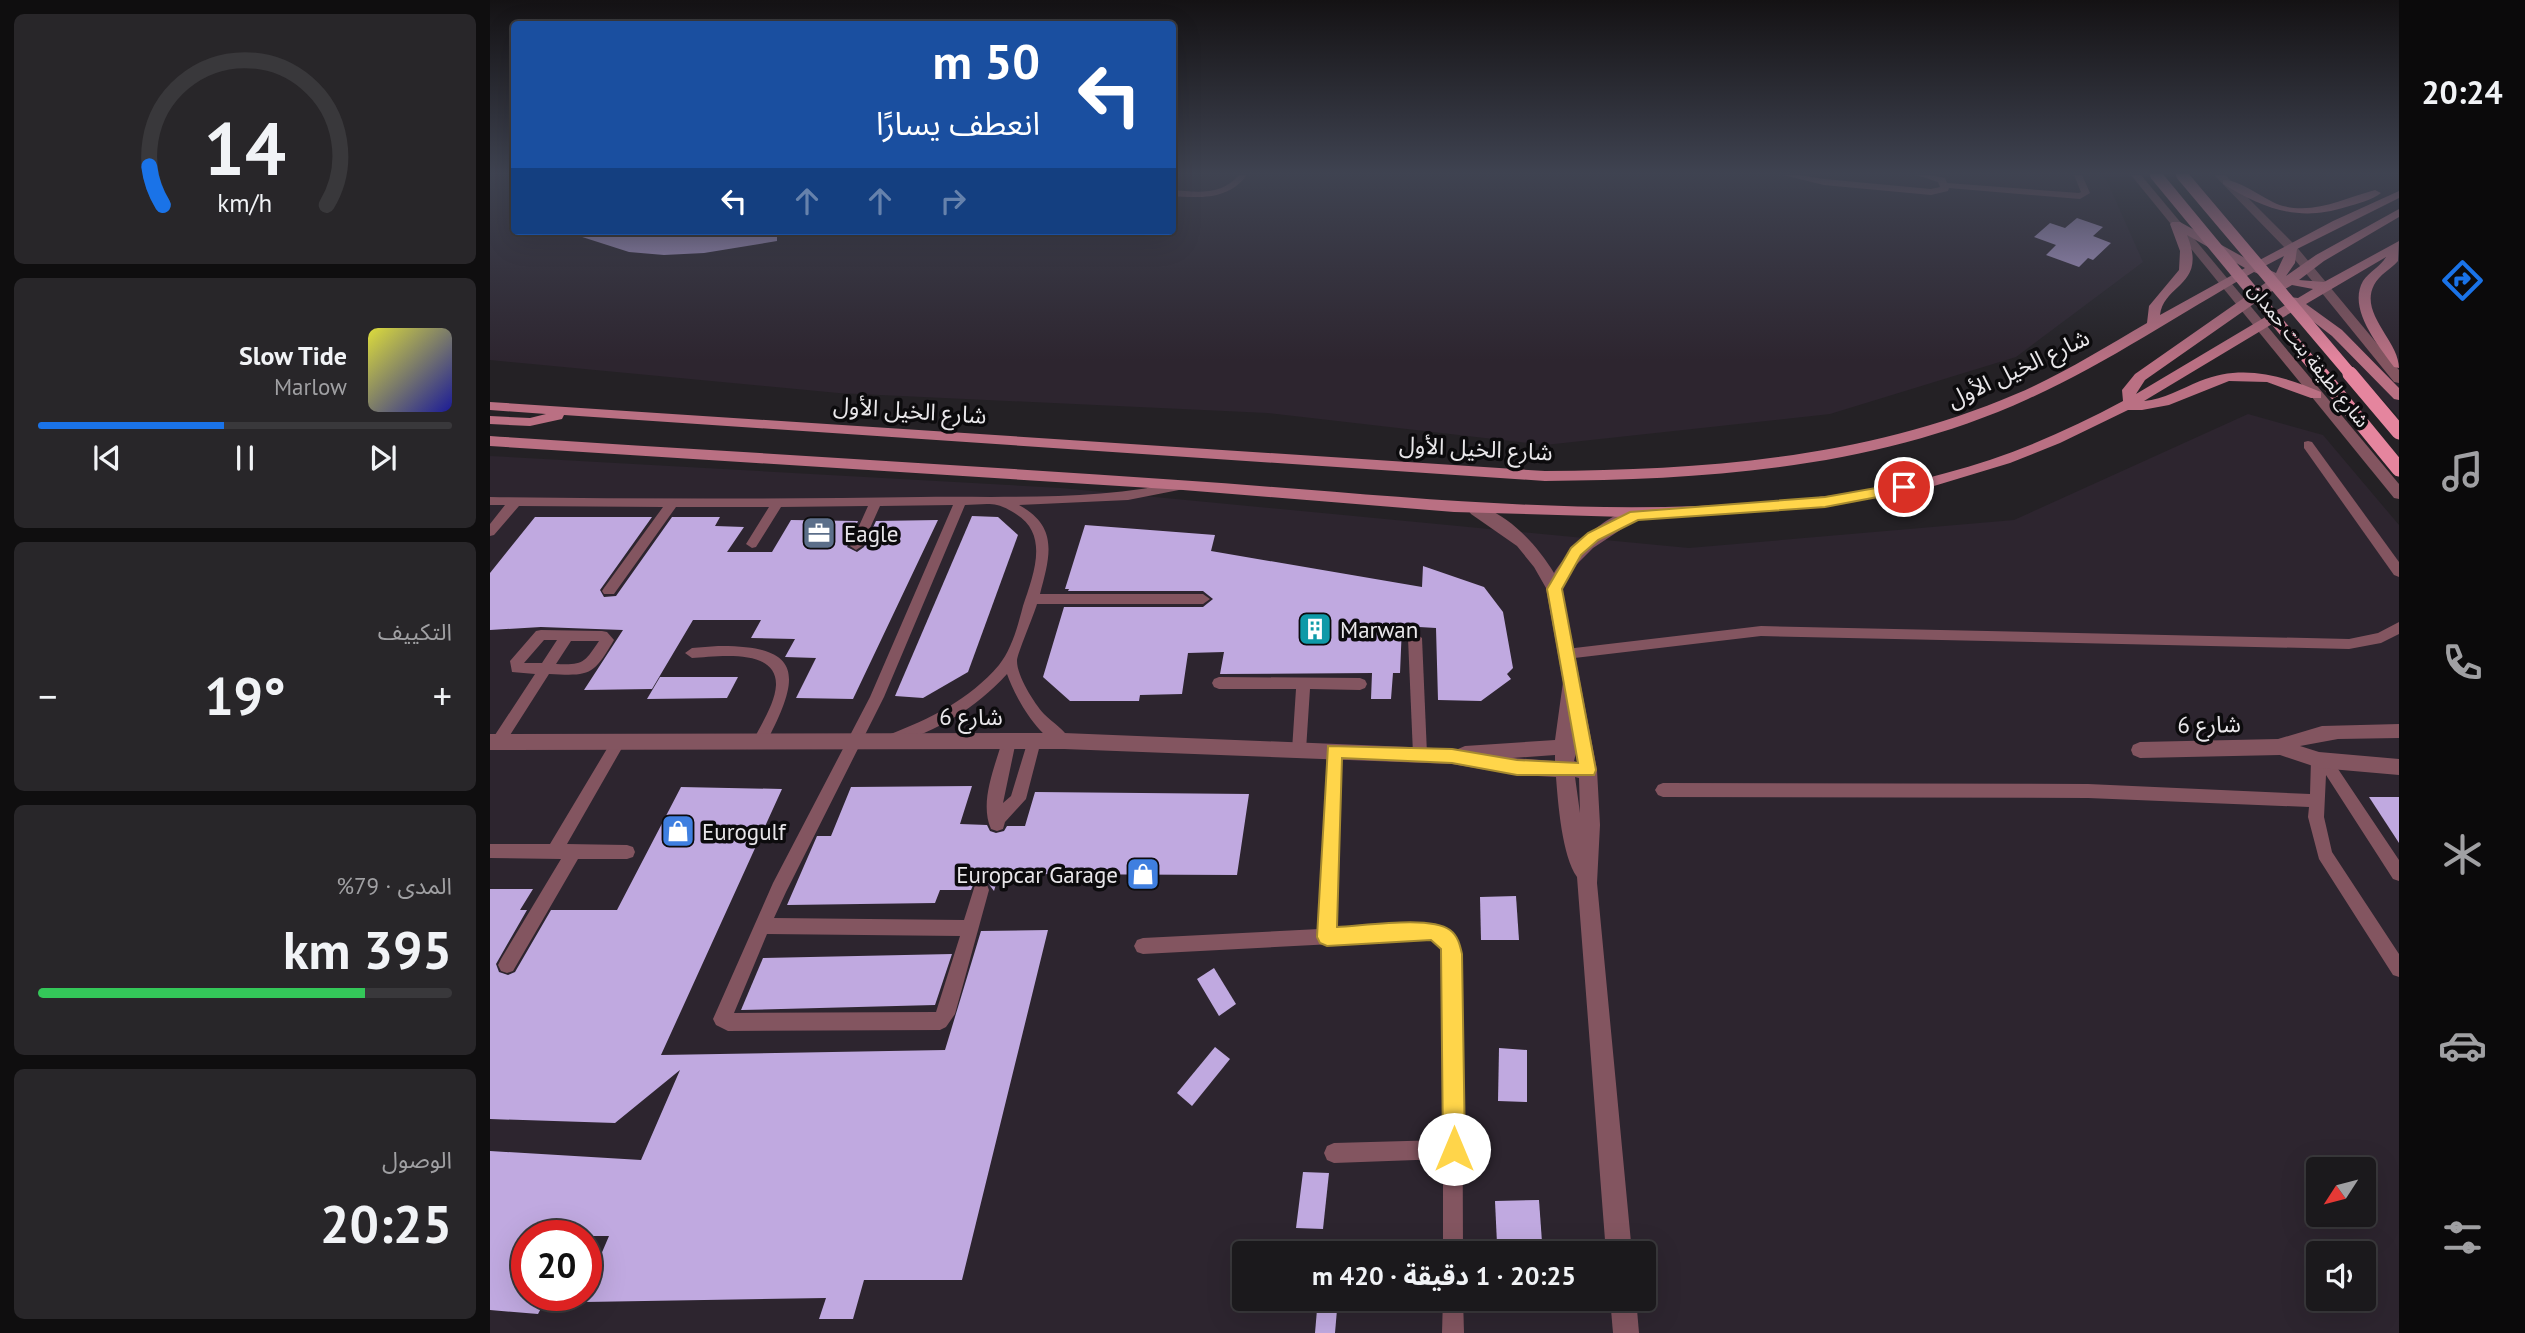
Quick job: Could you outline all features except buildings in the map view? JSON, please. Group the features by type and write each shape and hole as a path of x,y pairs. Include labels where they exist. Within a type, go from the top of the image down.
{"main road":[{"path":"2153,325 2155,306 2182,280 2187,269 2188,253 2181,237"},
{"path":"2200,237 2255,268 2337,332 2399,396"},
{"name":"شارع لطيفة بنت حمدان","path":"2207,237 2399,469"},
{"name":"شارع لطيفة بنت حمدان","path":"2235,237 2399,432"},
{"name":"شارع الخيل الأول","path":"490,406 1545,476 1684,474 1816,458 1944,427 2003,405 2055,381 2311,237"},
{"path":"2130,406 2129,390 2140,377 2244,306 2357,237"},
{"path":"2261,328 2266,309 2289,264 2291,247"},
{"path":"490,441 1185,485 1476,510 1635,515 1825,502 1933,481 2000,462 2130,406 2326,286 2395,248"},
{"path":"2395,248 2392,261 2366,288 2365,302 2399,364"},
{"path":"2225,284 2326,286"},
{"path":"2130,406 2162,404 2220,378 2234,376 2269,379 2316,395"},
{"path":"490,420 530,422 570,410"}],"street":[{"name":"شارع لطيفة بنت حمدان","path":"2187,237 2399,494"},
{"path":"2281,237 2326,286 2399,379"},
{"path":"1476,510 1507,528 1532,551 1554,589 1585,746 1590,825 1587,883 1618,1241"},
{"path":"1554,589 1576,552 1593,537 1635,515"},
{"path":"1570,680 1563,746 1564,770 1573,831 1587,883"},
{"name":"شارع 6","path":"2280,747 2293,739 2313,735 2399,732"},
{"name":"شارع 6","path":"494,742 1064,741 1420,754 1452,756 1506,766 1588,770"},
{"name":"شارع 6","path":"1452,756 1585,746"},
{"name":"شارع 6","path":"2140,750 2280,747 2322,761 2399,767"},
{"path":"1624,1311 1626,1333"}],"lane":[{"path":"2386,344 2399,355"},
{"path":"2308,446 2399,572"},
{"path":"490,501 672,504 995,501 1141,495 1185,485"},
{"path":"490,533 516,501"},
{"path":"961,501 857,740 761,926 722,1015 724,1021 935,1023 946,1014 981,890"},
{"path":"890,740 954,712 989,685 1010,660 1044,554 1042,536 1033,520 995,501"},
{"path":"856,546 876,502"},
{"path":"752,544 777,503"},
{"path":"609,591 672,504"},
{"path":"1031,599 1203,599"},
{"path":"1566,654 1760,631 2349,644 2381,638 2399,627"},
{"path":"539,635 605,636 607,640 585,669 545,670 520,668 515,664 539,635"},
{"path":"494,742 567,636"},
{"path":"1415,638 1420,754"},
{"path":"692,653 758,653 775,662 780,668 783,686 760,741"},
{"path":"1010,660 1020,694 1030,710 1064,741"},
{"path":"1219,683 1360,684"},
{"path":"1299,750 1303,684"},
{"path":"555,851 619,741"},
{"path":"1009,741 995,797 998,822 1018,799 1034,741"},
{"path":"1327,937 1334,751"},
{"path":"2322,761 2315,801 2317,829 2325,854 2399,969"},
{"path":"2322,761 2399,874"},
{"path":"1663,790 2088,791 2315,801"},
{"path":"490,851 627,852"},
{"path":"508,965 574,852"},
{"path":"761,926 970,928"},
{"path":"1143,946 1431,931 1442,935 1450,944 1453,954 1454,1241"},
{"path":"1334,1153 1454,1149"},
{"path":"1453,1311 1453,1333"}],"shaded area":[{"path":"490,237 2132,237 2143,262 2016,357 1830,414 1545,445 1267,413 838,393 490,360"},
{"path":"2235,237 2399,237 2399,418"},
{"path":"2248,414 2323,435 2399,525 2399,1333 490,1333 490,456 1061,488 1689,548 2014,520"}],"place":[{"name":"Eagle","path":"819,533"},
{"name":"Marwan","path":"1315,629"},
{"name":"Eurogulf","path":"678,831"},
{"name":"Europcar Garage","path":"1143,874"}],"route":[{"path":"1454,1149 1453,954 1450,944 1442,935 1431,931 1327,937 1334,751 1452,756 1495,765 1588,770 1554,589 1563,569 1576,552 1593,537 1635,515 1825,502 1904,487"}]}
